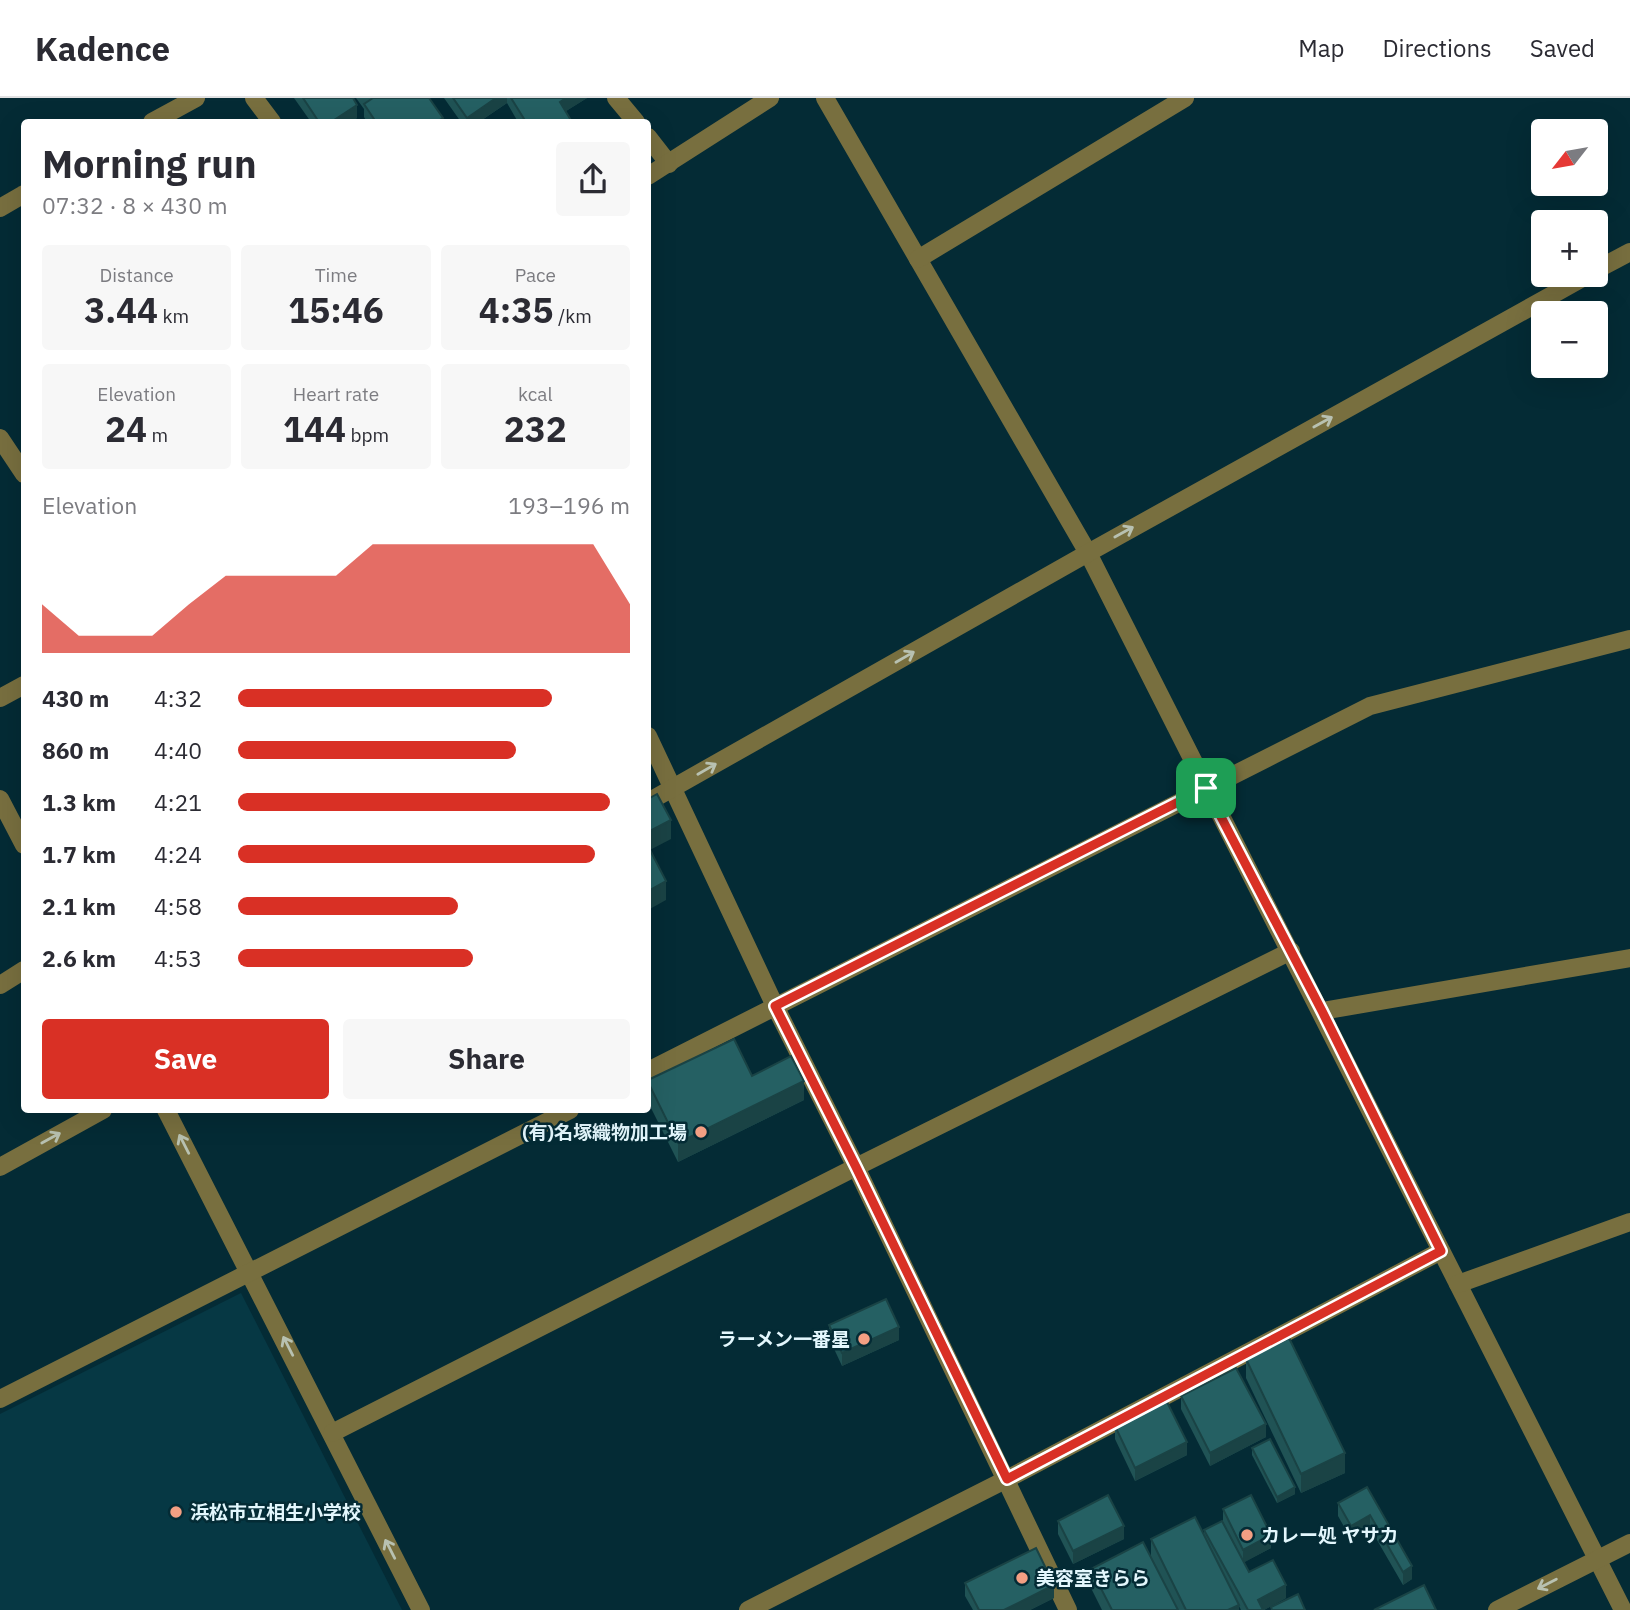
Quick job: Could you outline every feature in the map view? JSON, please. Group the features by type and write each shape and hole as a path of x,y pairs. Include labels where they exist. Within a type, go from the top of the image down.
{"street":[{"path":"158,119 196,98"},
{"path":"254,98 270,119"},
{"path":"616,98 634,119"},
{"path":"651,175 770,98"},
{"path":"825,98 1087,553 1322,1011 1623,1610"},
{"path":"918,259 1185,98"},
{"path":"651,141 669,164"},
{"path":"0,208 21,196"},
{"path":"1608,263 1630,251"},
{"path":"651,801 1087,553 1566,287"},
{"path":"0,438 21,470"},
{"path":"651,1069 1370,706 1630,639"},
{"path":"0,698 21,687"},
{"path":"651,742 775,1006 856,1167 1068,1610"},
{"path":"0,799 21,839"},
{"path":"332,1433 856,1167 1291,951"},
{"path":"1322,1011 1630,958"},
{"path":"0,985 21,972"},
{"path":"0,1167 98,1113"},
{"path":"168,1113 421,1610"},
{"path":"0,1399 564,1113"},
{"path":"1458,1284 1630,1223"},
{"path":"748,1610 1007,1479 1441,1251"},
{"path":"1497,1610 1630,1543"}],"shaded area":[{"name":"浜松市立相生小学校","path":"241,1293 402,1610 0,1610 0,1414"}],"building":[{"path":"303,98 353,98 357,105 336,119 317,119"},
{"path":"373,98 429,98 443,118 374,119 364,104"},
{"path":"453,98 496,98 467,118"},
{"path":"511,98 566,98 560,102 570,119 524,119"},
{"path":"657,794 671,820 651,830 651,797"},
{"path":"651,852 666,881 651,889"},
{"name":"(有)名塚織物加工場","path":"734,1039 752,1076 791,1056 804,1081 678,1143 651,1088 651,1079"},
{"path":"886,1299 899,1327 842,1353 829,1325"},
{"path":"1289,1338 1345,1453 1301,1474 1246,1359"},
{"path":"1236,1368 1266,1424 1210,1453 1181,1396"},
{"path":"1166,1400 1187,1442 1135,1468 1115,1426"},
{"path":"1270,1439 1295,1487 1277,1497 1252,1448"},
{"path":"1367,1487 1412,1566 1403,1572 1370,1515 1351,1526 1338,1503"},
{"path":"1108,1495 1124,1526 1073,1551 1058,1521"},
{"name":"カレー処 ヤサカ","path":"1251,1495 1271,1535 1243,1550 1223,1509"},
{"path":"1195,1517 1239,1605 1228,1610 1186,1610 1151,1539"},
{"path":"1222,1521 1249,1572 1273,1560 1286,1585 1258,1600 1263,1610 1248,1610 1204,1530"},
{"path":"1143,1542 1178,1610 1112,1610 1091,1569"},
{"name":"美容室きらら","path":"1036,1548 1054,1585 1004,1610 979,1610 965,1583"},
{"path":"1424,1585 1436,1610 1374,1610"},
{"path":"1298,1594 1305,1610 1272,1610 1271,1607"}],"place":[{"name":"(有)名塚織物加工場","path":"701,1132"},
{"name":"ラーメン一番星","path":"864,1339"},
{"name":"浜松市立相生小学校","path":"176,1512"},
{"name":"カレー処 ヤサカ","path":"1247,1535"},
{"name":"美容室きらら","path":"1022,1578"}],"route":[{"path":"1206,788 1322,1011 1441,1251 1007,1479 775,1006 1206,788"}]}
